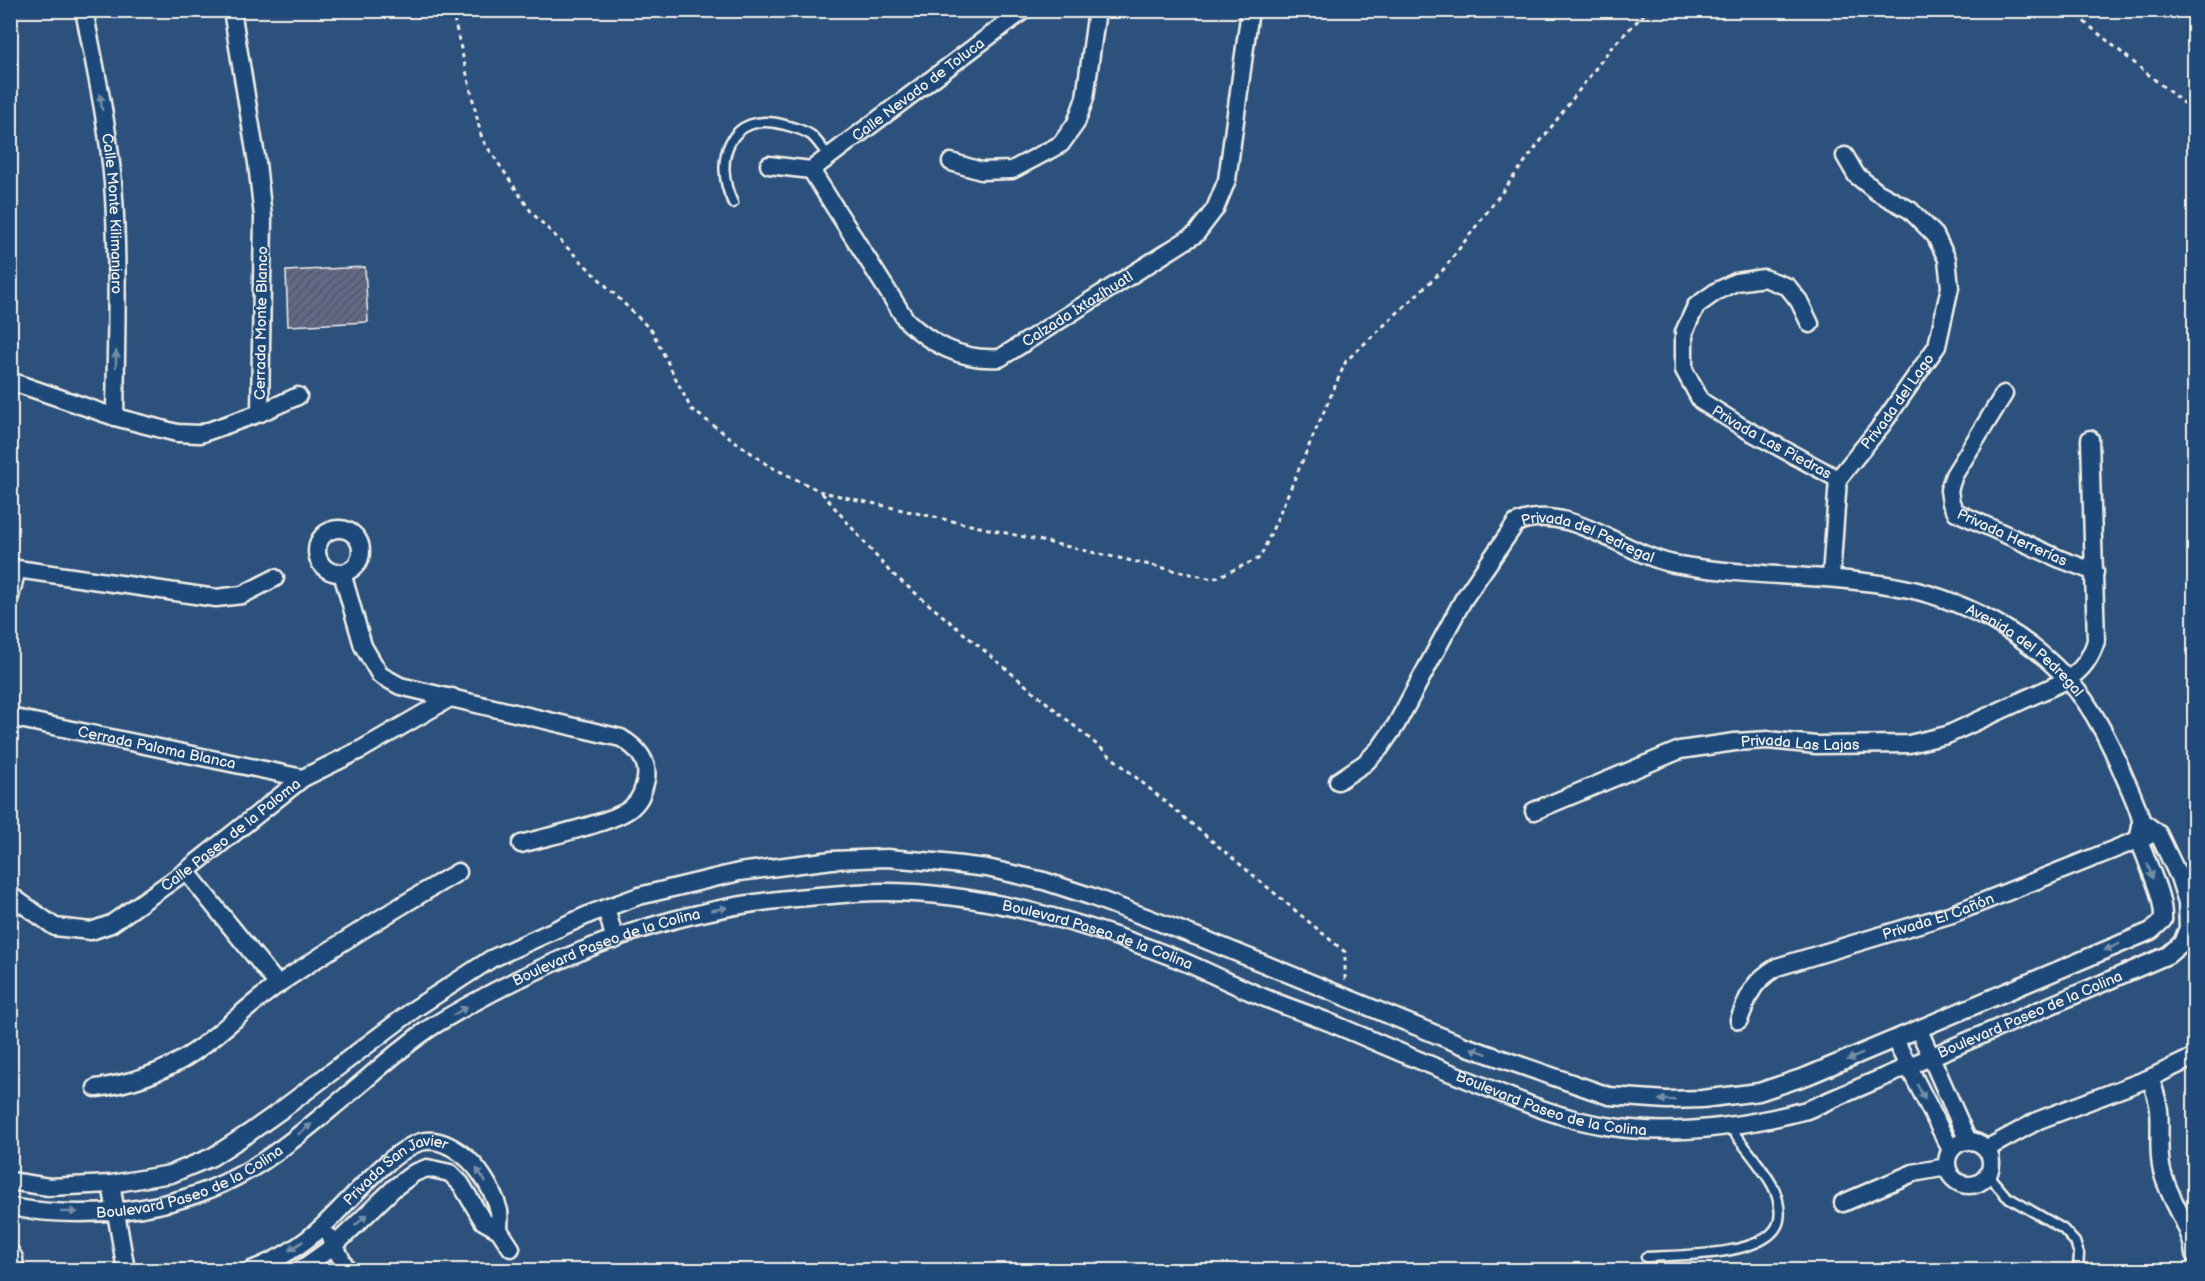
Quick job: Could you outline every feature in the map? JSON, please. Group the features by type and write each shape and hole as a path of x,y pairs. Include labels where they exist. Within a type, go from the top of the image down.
{"street":[{"name":"Calle Monte Kilimanjaro","path":"84,10 113,182 117,281 115,417"},
{"name":"Cerrada Monte Blanco","path":"10,381 115,417 177,433 200,434 260,413 263,217 257,163 232,10"},
{"name":"Calle Nevado de Toluca","path":"811,170 1024,10"},
{"path":"951,162 981,171 1012,170 1061,144 1076,123 1084,98 1097,10"},
{"name":"Calzada Ixtazíhuatl","path":"811,170 906,320 924,338 962,355 982,359 1000,358 1196,234 1215,209 1227,180 1250,10"},
{"name":"Privada del Lago","path":"1838,479 1881,426 1937,346 1950,287 1947,259 1935,235 1910,210 1877,192 1856,175 1845,156"},
{"path":"769,165 811,170"},
{"name":"Privada Las Piedras","path":"1810,324 1799,301 1788,287 1764,278 1736,282 1716,291 1696,306 1684,332 1684,370 1701,401 1742,427 1838,479"},
{"name":"Privada Herrerías","path":"2004,394 1954,475 1949,490 1956,512 2060,559 2095,572"},
{"path":"260,413 298,396"},
{"path":"2067,680 2084,667 2096,641 2090,439"},
{"path":"1831,577 1838,479"},
{"name":"Privada del Pedregal","path":"1338,781 1365,763 1380,748 1396,725 1463,600 1516,523 1530,517 1548,517 1573,523 1665,562 1707,570 1831,577"},
{"path":"10,597 14,569 216,598 242,595 275,578"},
{"path":"342,573 363,646 380,675 400,686 621,738 638,748 647,771 642,796 631,809 614,818 521,844"},
{"name":"Avenida del Pedregal","path":"1831,577 1904,588 1976,610 2041,656 2067,680 2084,700 2108,738 2141,821 2139,838 2161,899 2163,920"},
{"name":"Privada Las Lajas","path":"1534,811 1680,750 1768,740 1816,745 1909,744 1947,735 2067,680"},
{"name":"Calle Paseo de la Paloma","path":"10,895 55,927 91,931 111,924 186,871 303,778 362,749 452,697"},
{"name":"Cerrada Paloma Blanca","path":"10,717 303,778"},
{"path":"2141,821 2158,833 2179,877 2187,902 2188,928 2163,920"},
{"name":"Privada El Cañón","path":"1739,1020 1752,987 1778,967 1952,914 2139,838 2158,833"},
{"name":"Boulevard Paseo de la Colina","path":"10,1181 49,1188 111,1184 171,1174 212,1157 280,1111 416,1008 491,959 606,908 639,896 739,872 832,860 887,858 935,861 1044,881 1206,940 1504,1060 1609,1096 1667,1100 1702,1099 1759,1092 1837,1065 2151,931 2163,920"},
{"path":"186,871 278,985"},
{"path":"96,1088 117,1086 138,1079 192,1053 278,985 378,919 459,872"},
{"name":"Boulevard Paseo de la Colina","path":"10,1207 37,1212 115,1211 160,1206 199,1195 240,1176 298,1135 427,1030 490,994 552,963 615,940 700,913 734,907 860,893 897,892 941,896 1015,908 1102,932 1170,957 1515,1099 1571,1118 1606,1126 1660,1131 1759,1122 1807,1110 2168,955 2182,943 2188,928"},
{"path":"606,908 615,940"},
{"path":"1919,1030 1968,1141"},
{"path":"1896,1040 1951,1150"},
{"path":"1986,1149 2039,1120 2150,1078 2194,1057"},
{"path":"2150,1078 2159,1111 2162,1171 2173,1203 2193,1245 2194,1254"},
{"name":"Privada San Javier","path":"251,1270 268,1264 297,1247 323,1226 393,1158 413,1145 425,1141 455,1148 472,1163 486,1182 499,1211 499,1230 483,1221 461,1184 450,1173 427,1168 414,1173 394,1188 335,1245 300,1270"},
{"path":"1975,1142 1986,1149 1991,1162 1988,1175 1978,1184 1965,1185 1953,1179 1947,1167 1948,1155 1958,1143 1975,1142"},
{"path":"1843,1203 1913,1173 1947,1167"},
{"path":"111,1184 126,1270"},
{"path":"323,1226 347,1270"},
{"path":"499,1230 511,1248"},
{"path":"10,1252 14,1258 15,1270"}],"lane":[{"path":"733,203 724,176 725,152 732,138 749,125 777,123 797,128 811,135 829,156"},
{"path":"1646,1257 1719,1254 1760,1241 1774,1231 1778,1225 1780,1215 1774,1190 1729,1126"},
{"path":"1988,1175 2006,1196 2063,1229 2075,1242 2079,1254 2078,1270"}],"path":[{"path":"2070,10 2194,112"},
{"path":"822,492 889,571 1345,952 1345,997"}],"building":[{"path":"365,267 368,322 288,326 286,271"}]}
